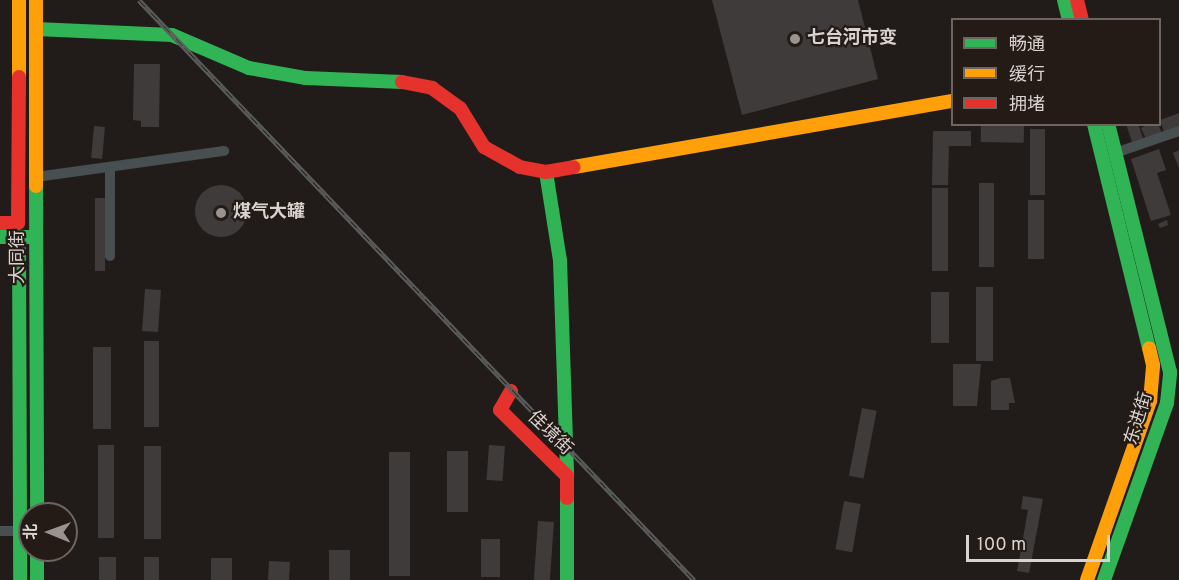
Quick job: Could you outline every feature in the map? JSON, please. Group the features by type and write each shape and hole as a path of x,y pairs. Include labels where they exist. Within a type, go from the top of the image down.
{"main road":[{"name":"大同街","path":"19,0 20,502"},
{"name":"大同街","path":"36,0 37,502"},
{"path":"1064,0 1068,18"},
{"path":"1077,0 1082,18"},
{"path":"36,29 172,35 249,68 306,78 386,79 432,88 460,108 484,147 520,167 546,172 951,101"},
{"name":"东进街","path":"1087,580 1150,401 1153,365 1094,126"},
{"name":"东进街","path":"1104,580 1167,403 1170,372 1108,126"},
{"path":"546,172 561,283 567,476"},
{"path":"0,223 18,223 37,230"},
{"path":"0,237 19,237 37,230"},
{"name":"佳境街","path":"511,392 500,410 567,476 567,580"},
{"name":"大同街","path":"20,562 20,580"},
{"path":"37,562 37,580"}],"street":[{"path":"1115,153 1179,131"},
{"path":"36,177 224,151"},
{"path":"110,167 110,256"},
{"path":"0,531 18,531"}],"building":[{"name":"七台河市变","path":"712,0 858,0 878,79 742,115"},
{"path":"134,64 160,64 159,127 141,127 141,121 133,120"},
{"path":"1179,113 1179,126 1164,132 1161,120"},
{"path":"94,126 105,127 102,159 91,158"},
{"path":"981,126 1024,126 1024,143 981,142"},
{"path":"1127,126 1139,126 1143,138 1132,142"},
{"path":"1159,126 1162,133 1146,139 1141,128"},
{"path":"1030,129 1045,129 1045,195 1030,195"},
{"path":"933,131 971,131 971,146 949,146 948,185 932,185"},
{"path":"1159,149 1166,170 1157,173 1171,215 1151,221 1131,159"},
{"path":"1179,150 1179,168 1173,153"},
{"path":"979,183 994,183 994,267 979,267"},
{"name":"煤气大罐","path":"216,185 226,185 240,192 247,211 240,230 226,237 216,237 206,233 199,226 195,216 195,206 199,196 206,189"},
{"path":"932,188 948,188 948,271 932,271"},
{"path":"95,198 105,198 105,271 95,271"},
{"path":"1028,200 1044,200 1044,259 1028,259"},
{"path":"1167,220 1168,225 1160,228 1158,224"},
{"path":"976,287 993,287 993,361 976,361"},
{"path":"145,289 161,290 158,332 142,331"},
{"path":"931,292 949,292 949,343 931,343"},
{"path":"144,341 159,341 159,427 144,427"},
{"path":"93,347 111,347 111,429 93,429"},
{"path":"953,364 981,364 977,406 953,406"},
{"path":"1010,378 1015,403 1009,403 1009,410 991,410 991,381"},
{"path":"862,408 877,411 864,479 849,476"},
{"path":"98,445 114,445 114,538 98,538"},
{"path":"489,445 505,446 503,481 487,480"},
{"path":"144,446 161,446 161,539 144,539"},
{"path":"447,451 468,451 468,512 447,512"},
{"path":"389,452 410,452 410,576 389,576"},
{"path":"1023,496 1043,499 1029,573 1017,571 1028,510 1021,509"},
{"path":"844,501 861,504 852,552 835,549"},
{"path":"538,521 554,522 550,580 534,580"},
{"path":"481,539 500,539 500,577 481,577"},
{"path":"329,550 350,550 350,580 329,580"},
{"path":"99,557 116,557 116,580 99,580"},
{"path":"144,557 159,557 159,580 144,580"},
{"path":"211,558 232,558 232,580 211,580"},
{"path":"269,561 290,562 289,580 268,580"}],"railway":[{"path":"139,0 694,580"}],"traffic: fast":[{"path":"1064,0 1068,18"},
{"path":"36,29 172,35 249,68 306,78 402,82"},
{"path":"1094,126 1149,348"},
{"path":"1104,580 1167,403 1170,372 1108,126"},
{"path":"546,172 560,260 567,476"},
{"path":"36,186 37,502"},
{"path":"0,237 31,237"},
{"path":"19,237 20,580"},
{"path":"567,498 567,580"},
{"path":"37,562 37,580"}],"traffic: slow":[{"path":"19,0 19,77"},
{"path":"36,0 36,186"},
{"path":"574,167 951,101"},
{"path":"1087,580 1150,401 1153,365 1149,348"}],"traffic: jam":[{"path":"1077,0 1082,18"},
{"path":"0,223 18,223 19,77"},
{"path":"402,82 432,88 460,108 484,147 520,167 546,172 574,167"},
{"path":"511,391 500,410 567,476 567,498"}],"place":[{"name":"七台河市变","path":"795,39"},
{"name":"煤气大罐","path":"221,213"}]}
